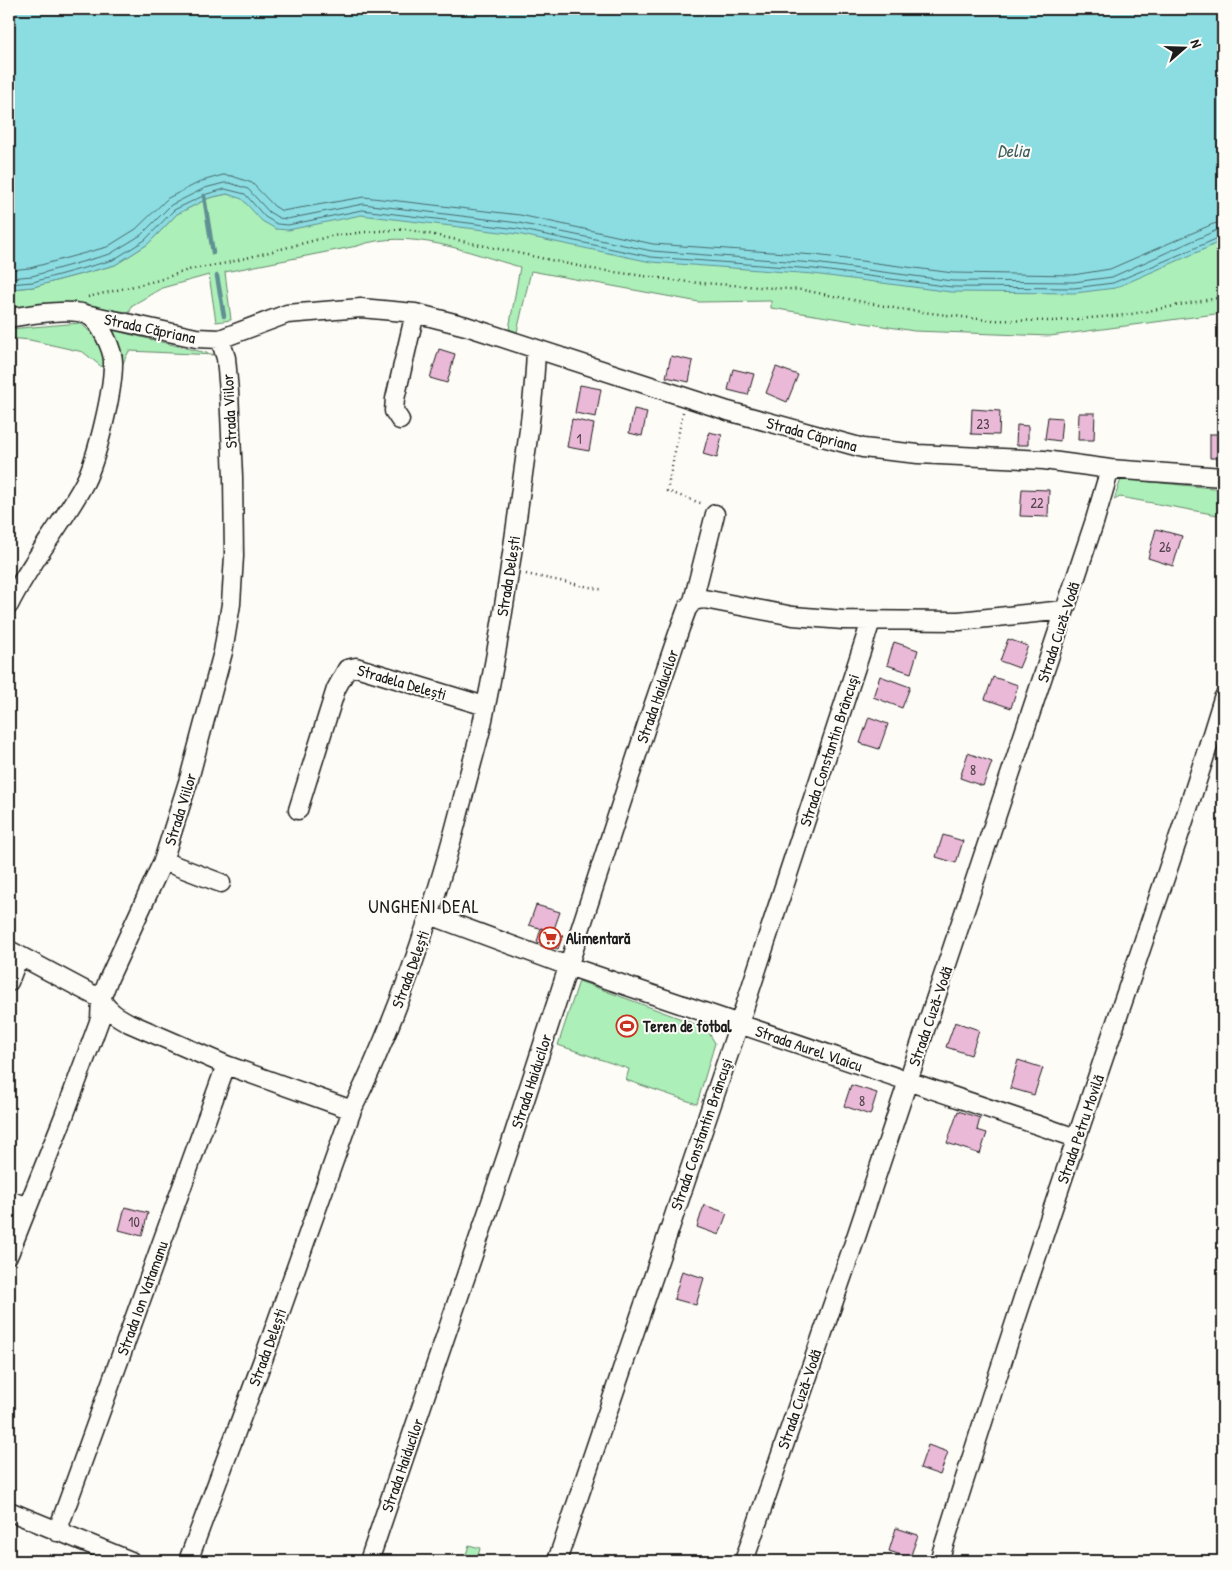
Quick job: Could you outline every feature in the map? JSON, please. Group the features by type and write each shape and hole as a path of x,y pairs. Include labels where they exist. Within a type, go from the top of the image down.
{"street":[{"name":"Strada Căpriana","path":"9,318 62,312 83,313 87,307 196,338 220,339 287,314 361,308 415,313 466,326 686,398 863,448 908,454 1044,460 1110,469 1223,477"},
{"path":"9,605 33,561 85,482 106,411 113,364 107,341 87,307"},
{"path":"400,420 394,411 395,400 415,313"},
{"name":"Strada Viilor","path":"9,1254 64,1116 100,1018 101,999 109,978 163,861 189,779 223,652 234,581 233,477 229,392 226,358 220,339"},
{"name":"Strada Delești","path":"188,1561 271,1338 352,1110 368,1079 396,1009 430,915 451,842 479,736 497,649 532,415 536,350"},
{"name":"Strada Cuză-Vodă","path":"744,1561 908,1081 1094,523 1110,469"},
{"name":"Strada Haiducilor","path":"370,1561 507,1155 646,727 687,609 693,602 715,514"},
{"path":"693,602 704,599 793,616 871,620 959,621 1064,610"},
{"name":"Strada Constantin Brâncuşi","path":"557,1561 739,1024 871,620"},
{"name":"Stradela Delești","path":"298,810 336,689 347,669 356,667 485,706"},
{"name":"Strada Petru Movilă","path":"939,1561 1076,1138 1151,920 1223,698"},
{"path":"163,861 221,883"},
{"name":"Strada Aurel Vlaicu","path":"430,915 568,966 1076,1138"},
{"path":"9,982 14,953 101,999 106,1008 114,1015 129,1023 226,1065 352,1110"},
{"name":"Strada Ion Vatamanu","path":"57,1532 226,1065"},
{"path":"9,1200 27,1207"},
{"path":"9,1511 131,1561"}],"path":[{"path":"87,307 115,290 159,280 188,270 228,263 331,236 406,230 592,269 688,282 802,290 899,309 987,320 1054,321 1126,314 1223,297"},
{"path":"686,398 667,491 709,507 713,509 715,514"},
{"path":"510,570 604,590"}],"green space":[{"path":"227,194 242,198 1223,203 1223,313 1050,336 914,331 771,308 771,301 699,302 531,271 517,332 509,329 520,267 439,244 398,239 377,241 225,272 231,320 216,322 209,275 162,288 131,306 130,312 44,304 9,309 9,289 33,287 115,265 148,244 177,214 209,198"},
{"path":"80,323 92,333 103,349 107,371 83,352 30,340 9,338 9,329"},
{"path":"104,328 215,355 129,351 122,365 116,349"},
{"path":"1121,479 1223,489 1223,516 1120,497 1114,500"},
{"path":"579,981 706,1028 715,1043 697,1104 626,1080 629,1069 558,1045"},
{"path":"469,1545 480,1548 477,1561 464,1561"}],"water":[{"name":"Delia","path":"9,9 1223,9 1223,240 1115,288 1075,293 951,292 813,274 651,262 517,234 361,215 288,230 276,229 262,221 242,199 227,194 209,198 177,214 148,244 115,265 33,287 9,289"}],"building":[{"path":"439,349 455,354 447,383 430,378"},
{"path":"671,356 693,361 689,382 666,377"},
{"path":"776,367 798,375 787,402 766,393"},
{"path":"733,369 754,374 748,395 728,390"},
{"path":"580,385 601,389 596,417 575,413"},
{"path":"634,409 647,412 642,436 629,433"},
{"path":"972,409 1000,411 999,435 971,434"},
{"path":"1079,413 1095,413 1094,440 1078,440"},
{"path":"1048,417 1062,418 1060,441 1045,439"},
{"path":"572,419 594,424 589,451 567,447"},
{"path":"1017,425 1028,426 1028,445 1016,445"},
{"path":"709,432 722,435 717,458 703,454"},
{"path":"1210,434 1223,434 1223,458 1210,458"},
{"path":"1022,489 1049,490 1048,517 1020,516"},
{"path":"1156,529 1182,536 1173,566 1148,558"},
{"path":"1008,639 1028,646 1019,668 1000,661"},
{"path":"894,642 918,650 911,673 887,665"},
{"path":"880,676 910,687 902,708 873,697"},
{"path":"993,677 1018,685 1011,708 985,699"},
{"path":"869,717 888,724 879,749 860,743"},
{"path":"968,753 992,762 983,786 960,778"},
{"path":"943,835 963,841 956,863 936,857"},
{"path":"536,905 560,912 553,932 529,925"},
{"path":"541,928 563,935 558,949 537,942"},
{"path":"955,1022 979,1030 971,1055 946,1047"},
{"path":"1018,1060 1043,1068 1034,1095 1010,1088"},
{"path":"851,1085 877,1093 870,1115 844,1106"},
{"path":"958,1111 980,1118 977,1130 987,1133 980,1154 947,1143"},
{"path":"704,1205 727,1213 719,1235 697,1227"},
{"path":"125,1207 148,1213 142,1236 119,1230"},
{"path":"682,1271 704,1278 696,1305 674,1299"},
{"path":"928,1445 948,1452 940,1475 920,1468"},
{"path":"896,1528 918,1535 910,1558 889,1551"}],"waterway":[{"path":"204,196 213,253"},
{"path":"217,276 224,316"}],"place":[{"name":"Alimentară","path":"550,938"},
{"name":"Teren de fotbal","path":"627,1026"}],"district":[{"name":"UNGHENI DEAL","path":"424,906"}]}
